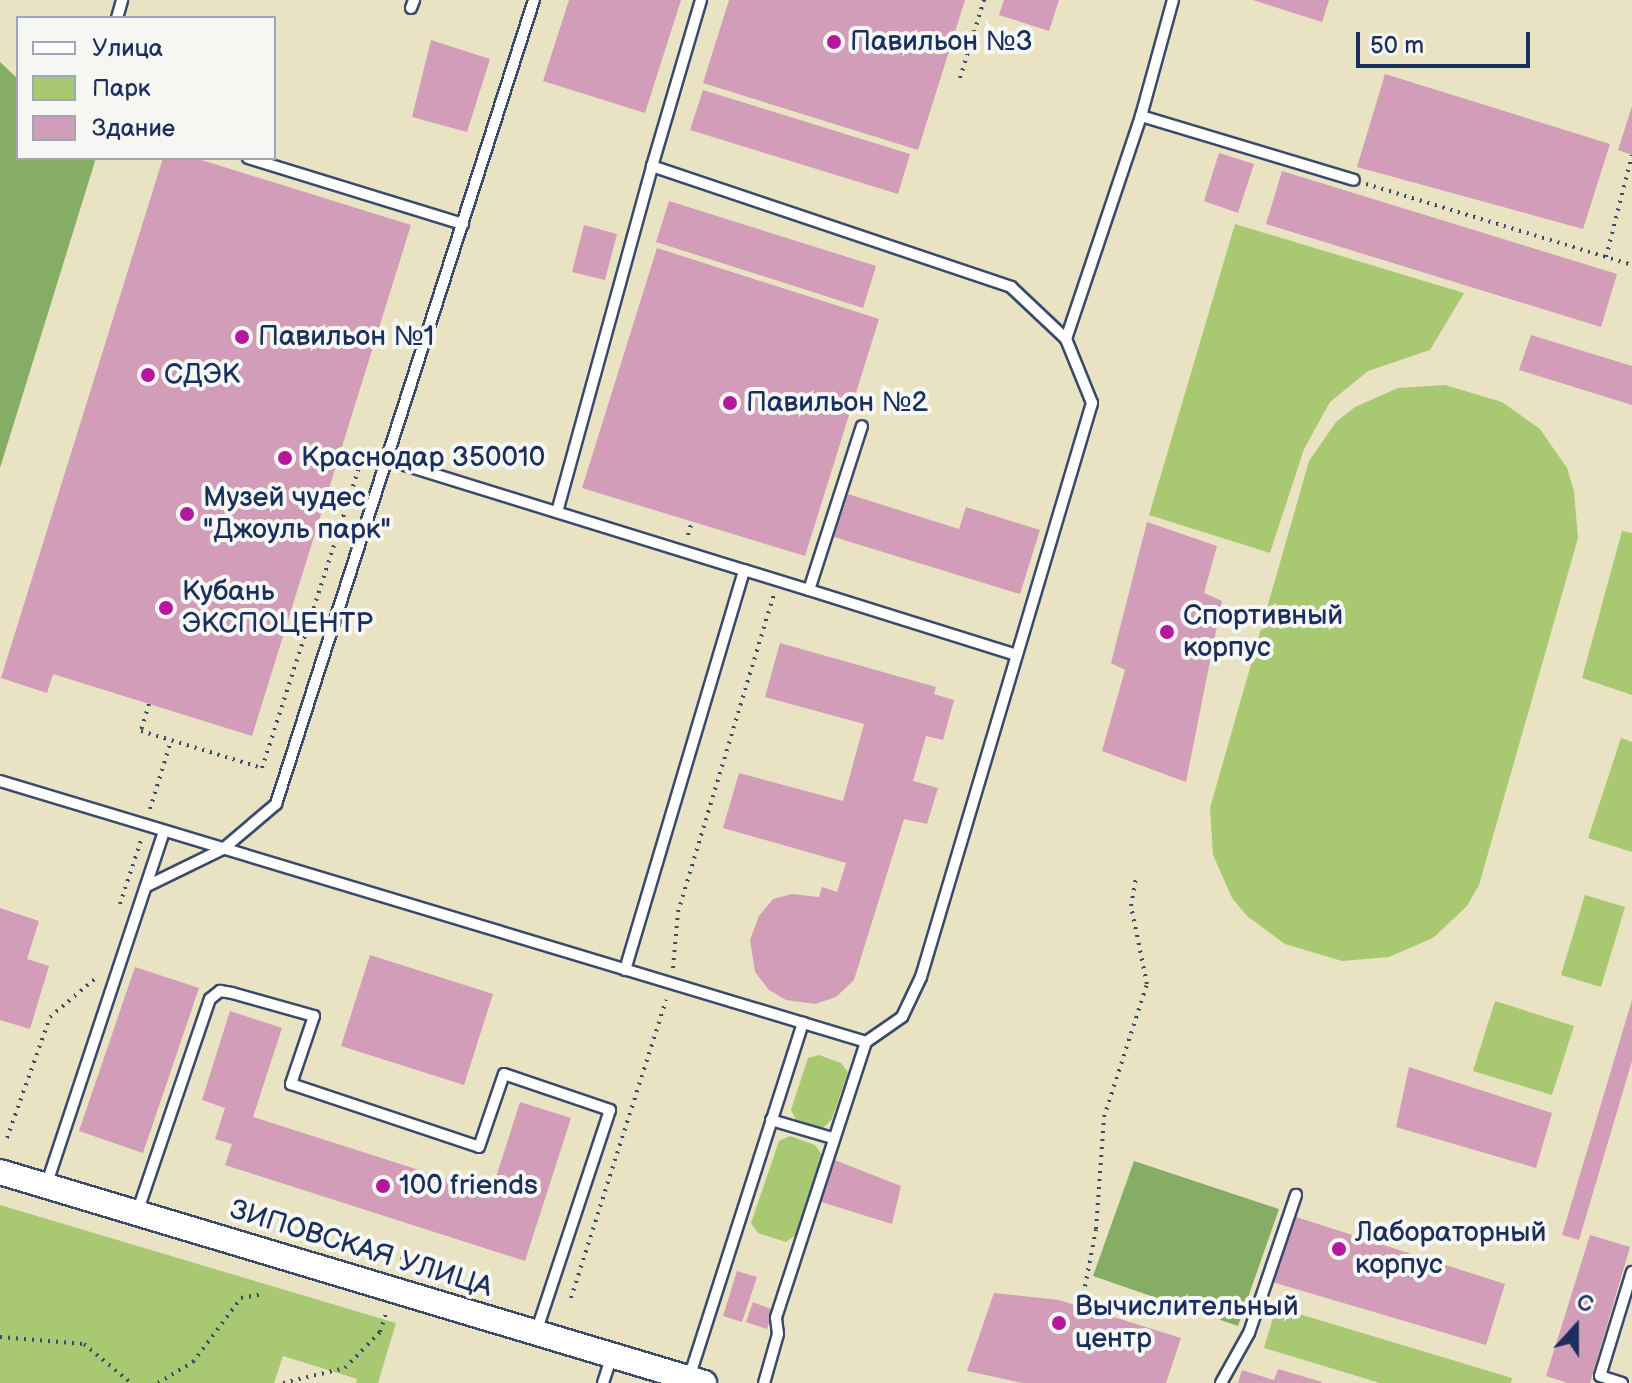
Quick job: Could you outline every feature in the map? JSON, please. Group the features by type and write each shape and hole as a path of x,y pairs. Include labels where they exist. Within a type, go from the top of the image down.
{"street":[{"name":"ЗИПОВСКАЯ УЛИЦА","path":"0,1172 696,1381"}],"lane":[{"path":"147,886 223,849 276,804 534,0"},
{"path":"557,512 701,0"},
{"path":"1066,339 1141,116 1173,0"},
{"path":"1141,116 1354,180"},
{"path":"255,160 463,224"},
{"path":"652,166 1011,287 1066,339 1088,382 1090,420 1016,655 921,977 902,1017 866,1042 832,1138 776,1318 778,1334 764,1383"},
{"path":"809,590 862,426"},
{"path":"390,454 557,512 1016,655"},
{"path":"625,970 744,570"},
{"path":"0,781 866,1042"},
{"path":"46,1186 164,832"},
{"path":"137,1213 210,999 220,991 314,1016 291,1084 479,1147 504,1074 610,1110 536,1333"},
{"path":"696,1381 771,1120 803,1023"},
{"path":"771,1120 832,1138"},
{"path":"1221,1383 1249,1333 1296,1195"},
{"path":"1622,1383 1600,1376 1632,1272"},
{"path":"603,1383 612,1356"}],"path":[{"path":"960,78 984,0"},
{"path":"1606,257 1632,155"},
{"path":"1354,180 1632,265"},
{"path":"342,449 363,456 390,454"},
{"path":"149,704 141,731 262,768 363,456"},
{"path":"687,538 692,521"},
{"path":"673,534 701,542"},
{"path":"571,1298 672,984 678,912 778,580"},
{"path":"116,917 171,741"},
{"path":"1082,1302 1096,1229 1104,1117 1147,984 1131,906 1136,877"},
{"path":"7,1138 50,1017 96,978 101,963"},
{"path":"158,1383 193,1362 241,1298 263,1294"},
{"path":"283,1383 345,1368 380,1332"},
{"path":"0,1337 84,1344 131,1383"}],"green space":[{"path":"0,62 16,77 16,160 95,160 0,468"},
{"path":"1235,224 1464,293 1430,350 1368,371 1330,402 1304,449 1270,553 1149,515"},
{"path":"1445,385 1502,402 1540,429 1567,468 1574,491 1578,538 1479,885 1467,906 1433,938 1389,957 1342,961 1285,944 1247,916 1232,898 1213,855 1210,808 1309,461 1336,422 1355,407 1398,388"},
{"path":"1622,531 1632,533 1632,695 1582,678"},
{"path":"1621,738 1632,742 1632,852 1588,838"},
{"path":"1585,895 1625,907 1601,987 1561,975"},
{"path":"1495,1001 1574,1026 1552,1095 1473,1071"},
{"path":"819,1055 841,1063 848,1072 832,1119 822,1129 796,1120 791,1110 808,1058"},
{"path":"790,1136 815,1145 822,1155 797,1234 786,1242 758,1233 751,1223 779,1141"},
{"path":"1134,1161 1279,1209 1238,1326 1093,1276"},
{"path":"0,1205 396,1323 378,1383 356,1383 357,1379 283,1356 274,1383 0,1383"},
{"path":"1276,1307 1512,1378 1511,1383 1380,1383 1264,1348"}],"building":[{"path":"569,0 681,0 645,113 543,81"},
{"name":"Павильон №3","path":"729,0 965,0 918,150 703,83"},
{"path":"1004,0 1059,0 1049,31 999,15"},
{"path":"1253,0 1329,0 1322,22"},
{"path":"431,40 490,59 467,132 412,117"},
{"path":"1385,74 1610,144 1583,229 1357,167"},
{"path":"703,90 910,154 898,194 690,130"},
{"path":"1632,106 1632,155 1618,150"},
{"path":"1219,153 1254,164 1238,213 1204,201"},
{"name":"Павильон №1","path":"162,160 201,160 411,225 252,736 53,674 47,693 1,678"},
{"path":"1282,171 1617,274 1601,327 1266,224"},
{"path":"669,201 876,266 863,308 656,242"},
{"path":"584,225 617,234 605,280 572,272"},
{"name":"Павильон №2","path":"657,248 879,319 805,556 582,488"},
{"path":"1531,335 1632,366 1632,405 1519,370"},
{"path":"848,494 959,529 966,507 1040,530 1020,594 834,537"},
{"name":"Спортивный корпус","path":"1147,522 1217,546 1204,593 1222,601 1186,782 1102,751 1125,670 1111,663"},
{"path":"780,643 936,687 934,694 954,700 943,740 926,736 913,781 938,788 927,824 904,819 854,980 836,997 815,1004 786,1000 769,990 755,972 750,940 759,916 773,899 792,894 819,897 822,887 837,892 846,863 723,828 739,773 843,801 864,724 765,697"},
{"path":"0,908 39,921 27,959 49,966 30,1029 0,1020"},
{"path":"370,955 493,994 464,1085 341,1046"},
{"path":"135,967 199,988 143,1153 79,1131"},
{"path":"1632,1000 1632,1061 1579,1240 1562,1235"},
{"path":"230,1011 282,1028 253,1117 491,1193 520,1102 571,1118 525,1261 225,1165 232,1144 215,1139 225,1108 202,1100"},
{"path":"1409,1067 1552,1113 1536,1168 1396,1127"},
{"path":"832,1159 901,1186 892,1224 818,1201"},
{"name":"Лабораторный корпус","path":"1293,1216 1505,1284 1486,1345 1272,1282"},
{"path":"1590,1235 1630,1247 1590,1383 1568,1383 1546,1376"},
{"path":"737,1271 757,1277 742,1322 723,1316"},
{"name":"Вычислительный центр","path":"994,1293 1059,1300 1181,1338 1166,1383 1023,1383 967,1371"},
{"path":"753,1302 773,1310 767,1329 746,1322"},
{"path":"1278,1369 1322,1383 1238,1383 1242,1370 1274,1380"}],"place":[{"name":"Павильон №3","path":"834,42"},
{"name":"Павильон №1","path":"242,337"},
{"name":"СДЭК","path":"148,375"},
{"name":"Павильон №2","path":"730,403"},
{"name":"Краснодар 350010","path":"285,458"},
{"name":"Музей чудес \"Джоуль парк\"","path":"187,514"},
{"name":"Кубань ЭКСПОЦЕНТР","path":"166,608"},
{"name":"Спортивный корпус","path":"1167,632"},
{"name":"100 friends","path":"383,1186"},
{"name":"Лабораторный корпус","path":"1339,1249"},
{"name":"Вычислительный центр","path":"1059,1323"}]}
